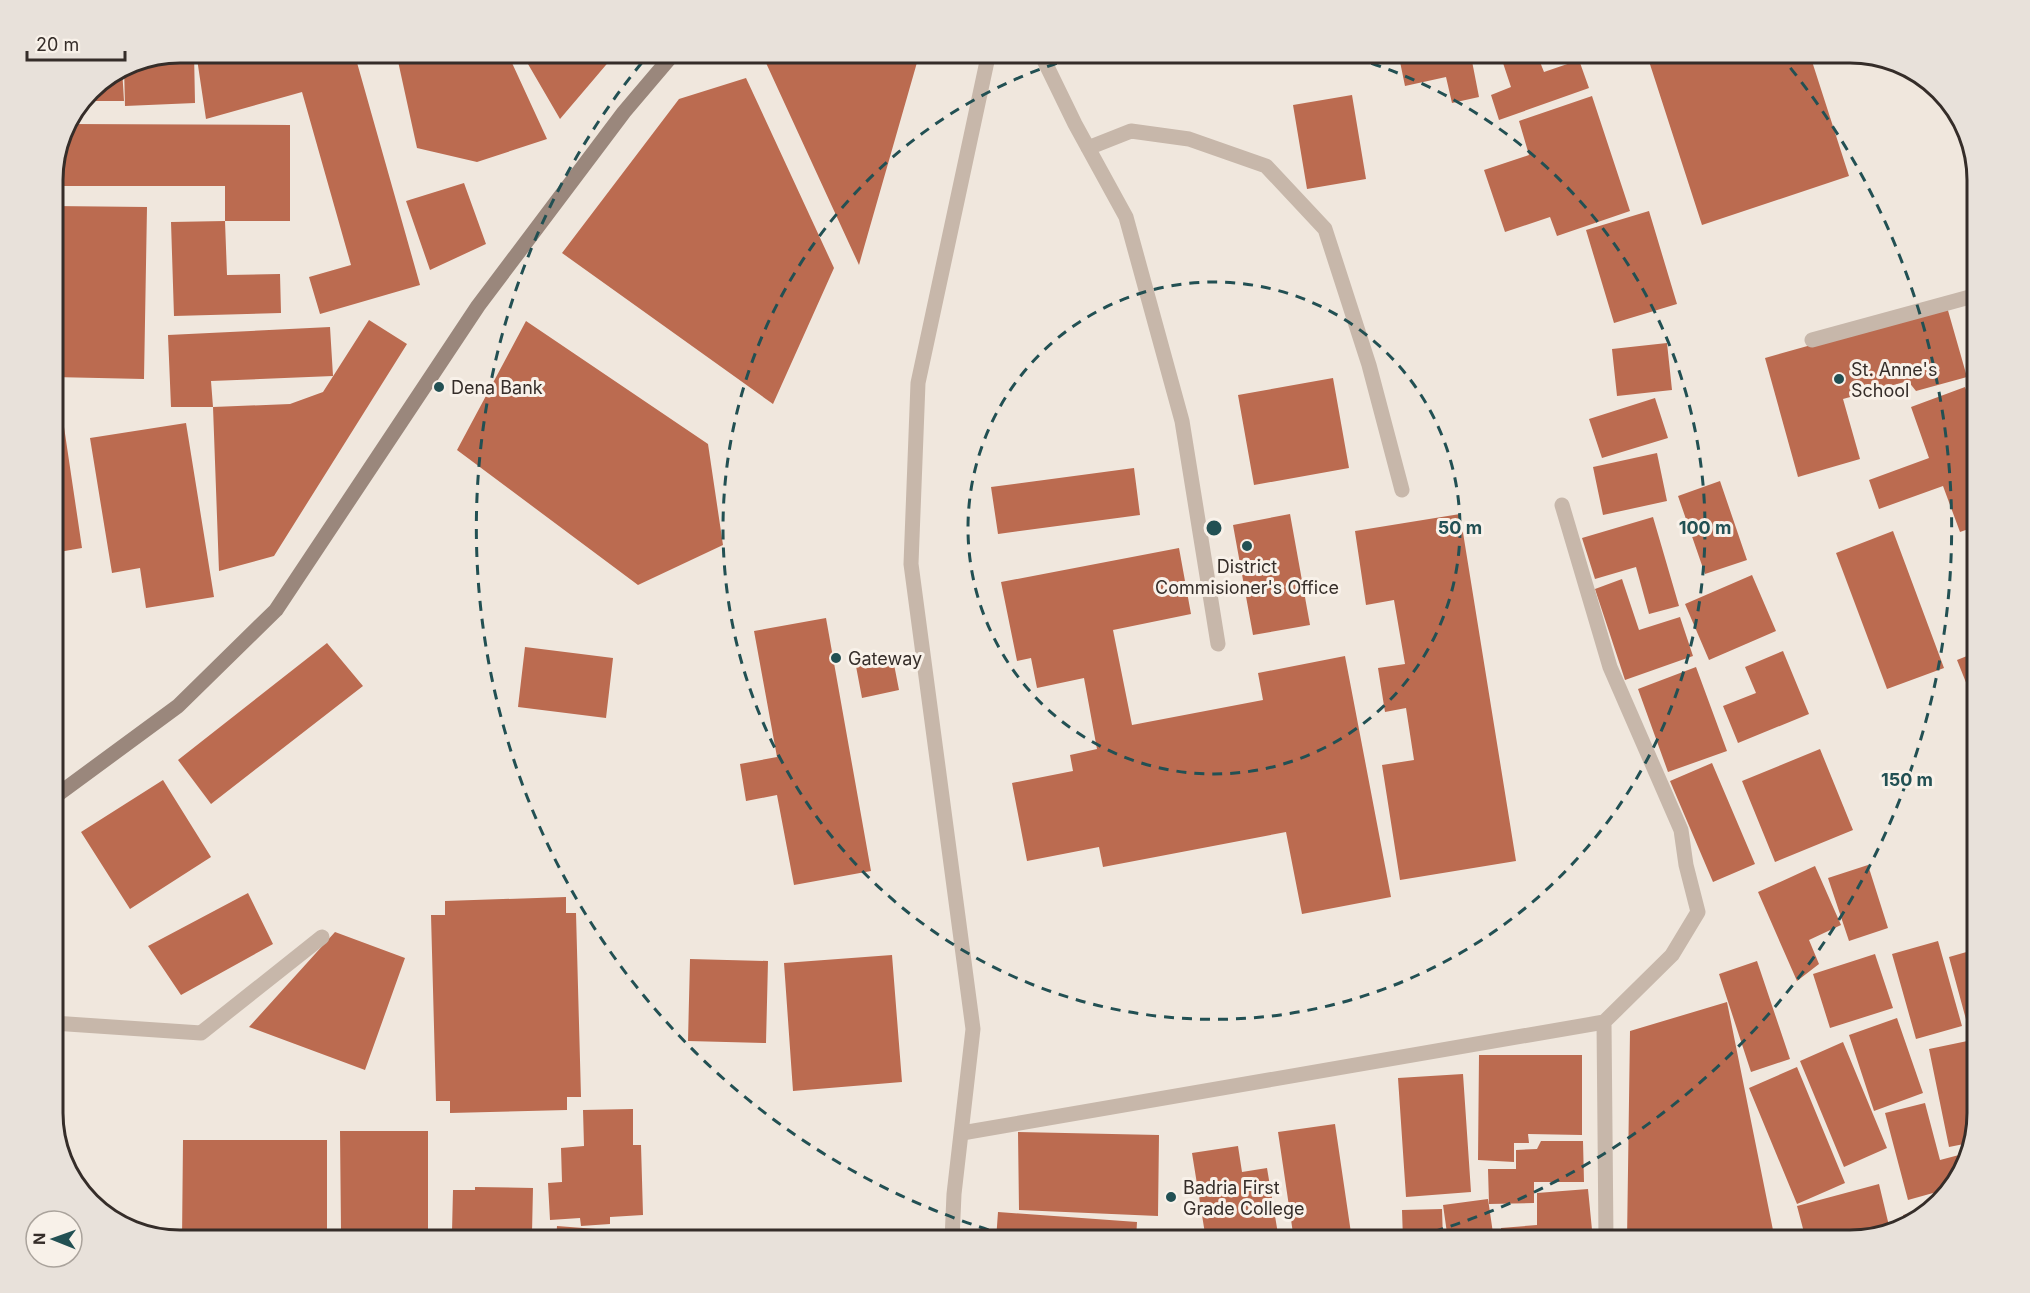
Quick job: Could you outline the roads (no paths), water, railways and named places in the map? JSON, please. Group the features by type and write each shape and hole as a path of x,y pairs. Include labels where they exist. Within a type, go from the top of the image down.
{"street":[{"path":"63,791 178,706 276,610 478,306 624,112 666,63"},
{"path":"952,1230 954,1194 973,1029 911,564 918,382 987,63"},
{"path":"1046,63 1126,217 1182,421 1218,644"},
{"path":"1088,148 1131,131 1189,139 1266,166 1325,229 1370,365 1402,490"},
{"path":"1812,340 1967,298"},
{"path":"962,1133 1604,1022 1672,955 1698,912 1686,865 1681,830 1610,667 1562,505"},
{"path":"63,1024 201,1033 322,937"},
{"path":"1604,1022 1606,1230"}],"place":[{"name":"St. Anne's School","path":"1839,379"},
{"name":"Dena Bank","path":"439,387"},
{"name":"District Commisioner's Office","path":"1247,546"},
{"name":"Gateway","path":"836,658"},
{"name":"Badria First Grade College","path":"1171,1197"}]}
